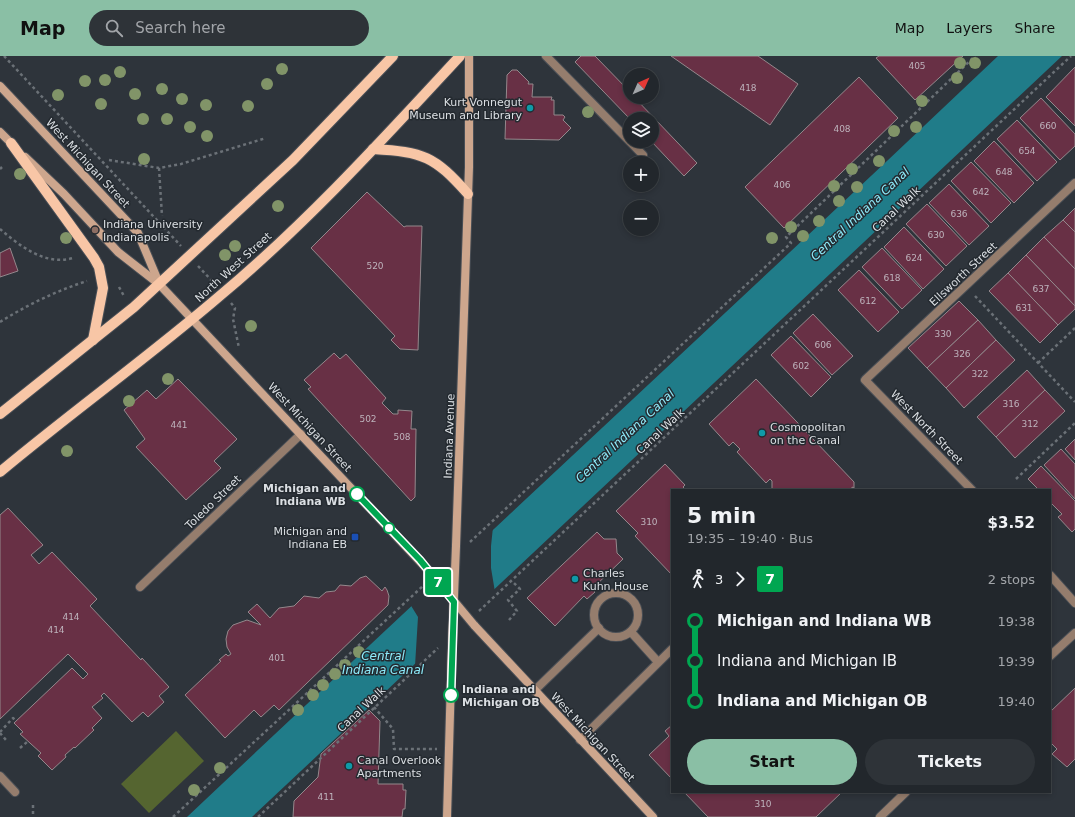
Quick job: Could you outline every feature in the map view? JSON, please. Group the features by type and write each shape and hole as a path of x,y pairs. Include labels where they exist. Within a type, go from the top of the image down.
{"main road":[{"path":"0,414 134,307 293,160 394,56"},
{"name":"North West Street","path":"0,472 223,294 322,201 373,150 460,56"},
{"name":"Indiana Avenue","path":"447,817 454,602 461,546 468,194 469,56"},
{"name":"West Michigan Street","path":"0,86 138,233 159,284"},
{"name":"West Michigan Street","path":"0,132 64,194 118,252 159,284 429,571 474,625 534,691 653,817"},
{"path":"11,143 94,258 99,268 103,288 93,340"},
{"path":"373,150 401,151 427,157 440,165 468,194"}],"street":[{"path":"546,56 643,155"},
{"name":"Ellsworth Street","path":"866,380 1075,183"},
{"name":"West North Street","path":"866,380 971,489"},
{"name":"Toledo Street","path":"140,587 301,434"},
{"path":"1051,576 1075,603"},
{"path":"616,593 630,597 638,609 637,624 631,632 619,637 611,636 599,628 595,622 595,608 603,597 616,593"},
{"path":"534,691 599,628"},
{"path":"631,632 658,662"},
{"path":"1051,655 1075,633"},
{"path":"580,740 671,650"},
{"path":"0,776 15,792"},
{"path":"880,817 905,793"}],"path":[{"path":"4,56 190,256 235,308 233,320 237,339"},
{"path":"461,546 791,243 786,237 975,56"},
{"name":"Canal Walk","path":"478,612 1071,56"},
{"path":"109,160 160,168 181,164 266,138"},
{"path":"160,168 162,216"},
{"path":"0,229 17,243 40,256 54,260 73,258"},
{"path":"0,322 19,310 62,288 87,280"},
{"path":"972,293 1075,402"},
{"path":"1038,363 1075,328"},
{"path":"1016,479 1075,423"},
{"path":"509,620 517,611 508,600 520,589 512,581"},
{"path":"174,817 424,584"},
{"name":"Canal Walk","path":"258,817 443,644"},
{"path":"374,707 393,729 394,749 449,748"},
{"path":"6,740 0,732 13,718 16,721"},
{"path":"20,748 27,742"},
{"path":"33,805 33,817"}],"green space":[{"path":"176,731 204,761 149,813 121,784"}],"water":[{"name":"Central Indiana Canal","path":"998,56 1062,56 252,817 187,817 796,247"}],"pier":[{"path":"493,527 491,568 495,592 415,666 418,617 410,604"}],"building":[{"path":"581,56 595,56 623,85 623,104 641,104 648,112 623,112 575,62"},
{"path":"671,56 758,56 798,84 770,125"},
{"path":"879,56 963,56 915,100 876,58"},
{"path":"1075,67 1075,126 1046,97"},
{"name":"Kurt Vonnegut Museum and Library","path":"512,70 517,70 529,82 528,84 533,84 532,97 552,97 551,100 554,100 554,115 563,115 565,117 563,120 571,128 559,140 505,139 507,75"},
{"path":"859,77 898,118 784,228 745,187"},
{"path":"1041,98 1075,134 1075,146 1060,160 1020,118"},
{"path":"1017,120 1057,162 1037,181 997,139"},
{"path":"659,123 697,163 684,176 658,148 659,148"},
{"path":"994,141 1034,183 1014,203 974,161"},
{"path":"971,162 1011,203 991,223 951,181"},
{"path":"949,184 989,226 969,245 929,203"},
{"path":"367,192 404,227 422,226 418,350 400,349 391,340 395,336 311,248"},
{"path":"927,204 967,246 946,266 906,224"},
{"path":"1075,208 1075,232 1063,220"},
{"path":"1063,220 1075,232 1075,269 1044,237"},
{"path":"904,227 944,269 923,289 884,247"},
{"path":"1044,237 1075,269 1075,306 1026,255"},
{"path":"10,248 18,271 0,277 0,253"},
{"path":"882,248 922,290 902,309 862,267"},
{"path":"1026,255 1075,306 1075,309 1058,325 1008,273"},
{"path":"859,270 899,312 878,332 838,290"},
{"path":"1008,273 1058,325 1040,343 989,291"},
{"path":"959,301 978,320 927,368 908,348"},
{"path":"813,314 853,356 832,375 793,333"},
{"path":"978,320 996,340 946,388 927,368"},
{"path":"791,336 831,377 811,397 771,355"},
{"path":"996,340 1015,360 964,408 946,388"},
{"path":"334,353 340,359 346,354 386,398 382,403 393,414 398,414 398,410 412,411 411,429 416,429 415,497 411,501 308,389 311,387 304,380"},
{"path":"1027,370 1045,390 996,437 977,417"},
{"path":"178,379 237,439 214,461 221,468 186,500 136,447 145,439 124,410 147,390 156,399"},
{"name":"Cosmopolitan on the Canal","path":"756,379 854,482 854,488 772,489 772,481 770,479 766,483 737,452 740,449 733,442 729,446 709,424"},
{"path":"1045,390 1065,411 1015,458 996,437"},
{"path":"1075,439 1075,460 1065,449"},
{"path":"1061,449 1075,464 1075,499 1044,465"},
{"path":"665,464 685,485 683,487 685,489 671,489 671,574 635,536 638,533 616,511"},
{"path":"1041,466 1075,501 1075,529 1072,532 1058,517 1062,514 1051,503 1051,489 1038,489 1028,479"},
{"path":"8,508 43,545 31,555 39,564 52,552 97,599 90,606 169,687 159,696 164,702 148,717 143,712 132,722 104,693 101,696 103,698 92,707 102,718 92,728 94,730 75,748 74,747 65,755 66,757 52,770 38,756 41,753 20,734 23,732 14,723 72,668 83,679 88,674 68,654 0,719 0,515"},
{"name":"Charles Kuhn House","path":"597,532 604,539 616,539 617,553 623,559 592,589 595,592 587,599 584,596 555,626 527,598"},
{"path":"366,576 382,591 385,587 389,596 388,605 279,710 274,705 261,717 254,710 225,738 185,695 221,661 219,660 226,654 228,656 231,654 227,647 226,639 228,631 233,625 247,620 261,625 248,612 257,604 270,618 279,608 294,606 304,596 319,598 326,592 335,591 340,585 351,586 360,578"},
{"path":"1075,688 1075,759 1067,767 1052,754 1057,749 1051,743 1051,711"},
{"name":"Canal Overlook Apartments","path":"369,710 380,721 378,784 403,784 403,790 406,790 405,809 403,809 402,817 293,817 294,801 318,777 321,754"},
{"path":"671,726 671,778 649,755 669,736 665,731"},
{"path":"685,793 841,793 816,817 708,817"}],"bus line":[{"name":"7","path":"357,494 420,560 454,602 451,695"}],"place":[{"name":"Kurt Vonnegut Museum and Library","path":"530,108"},
{"name":"Indiana University Indianapolis","path":"95,230"},
{"name":"Cosmopolitan on the Canal","path":"762,433"},
{"name":"Michigan and Indiana WB","path":"357,494"},
{"name":"Michigan and Indiana EB","path":"355,537"},
{"name":"Charles Kuhn House","path":"575,579"},
{"name":"Indiana and Michigan OB","path":"451,695"},
{"name":"Canal Overlook Apartments","path":"349,766"}]}
